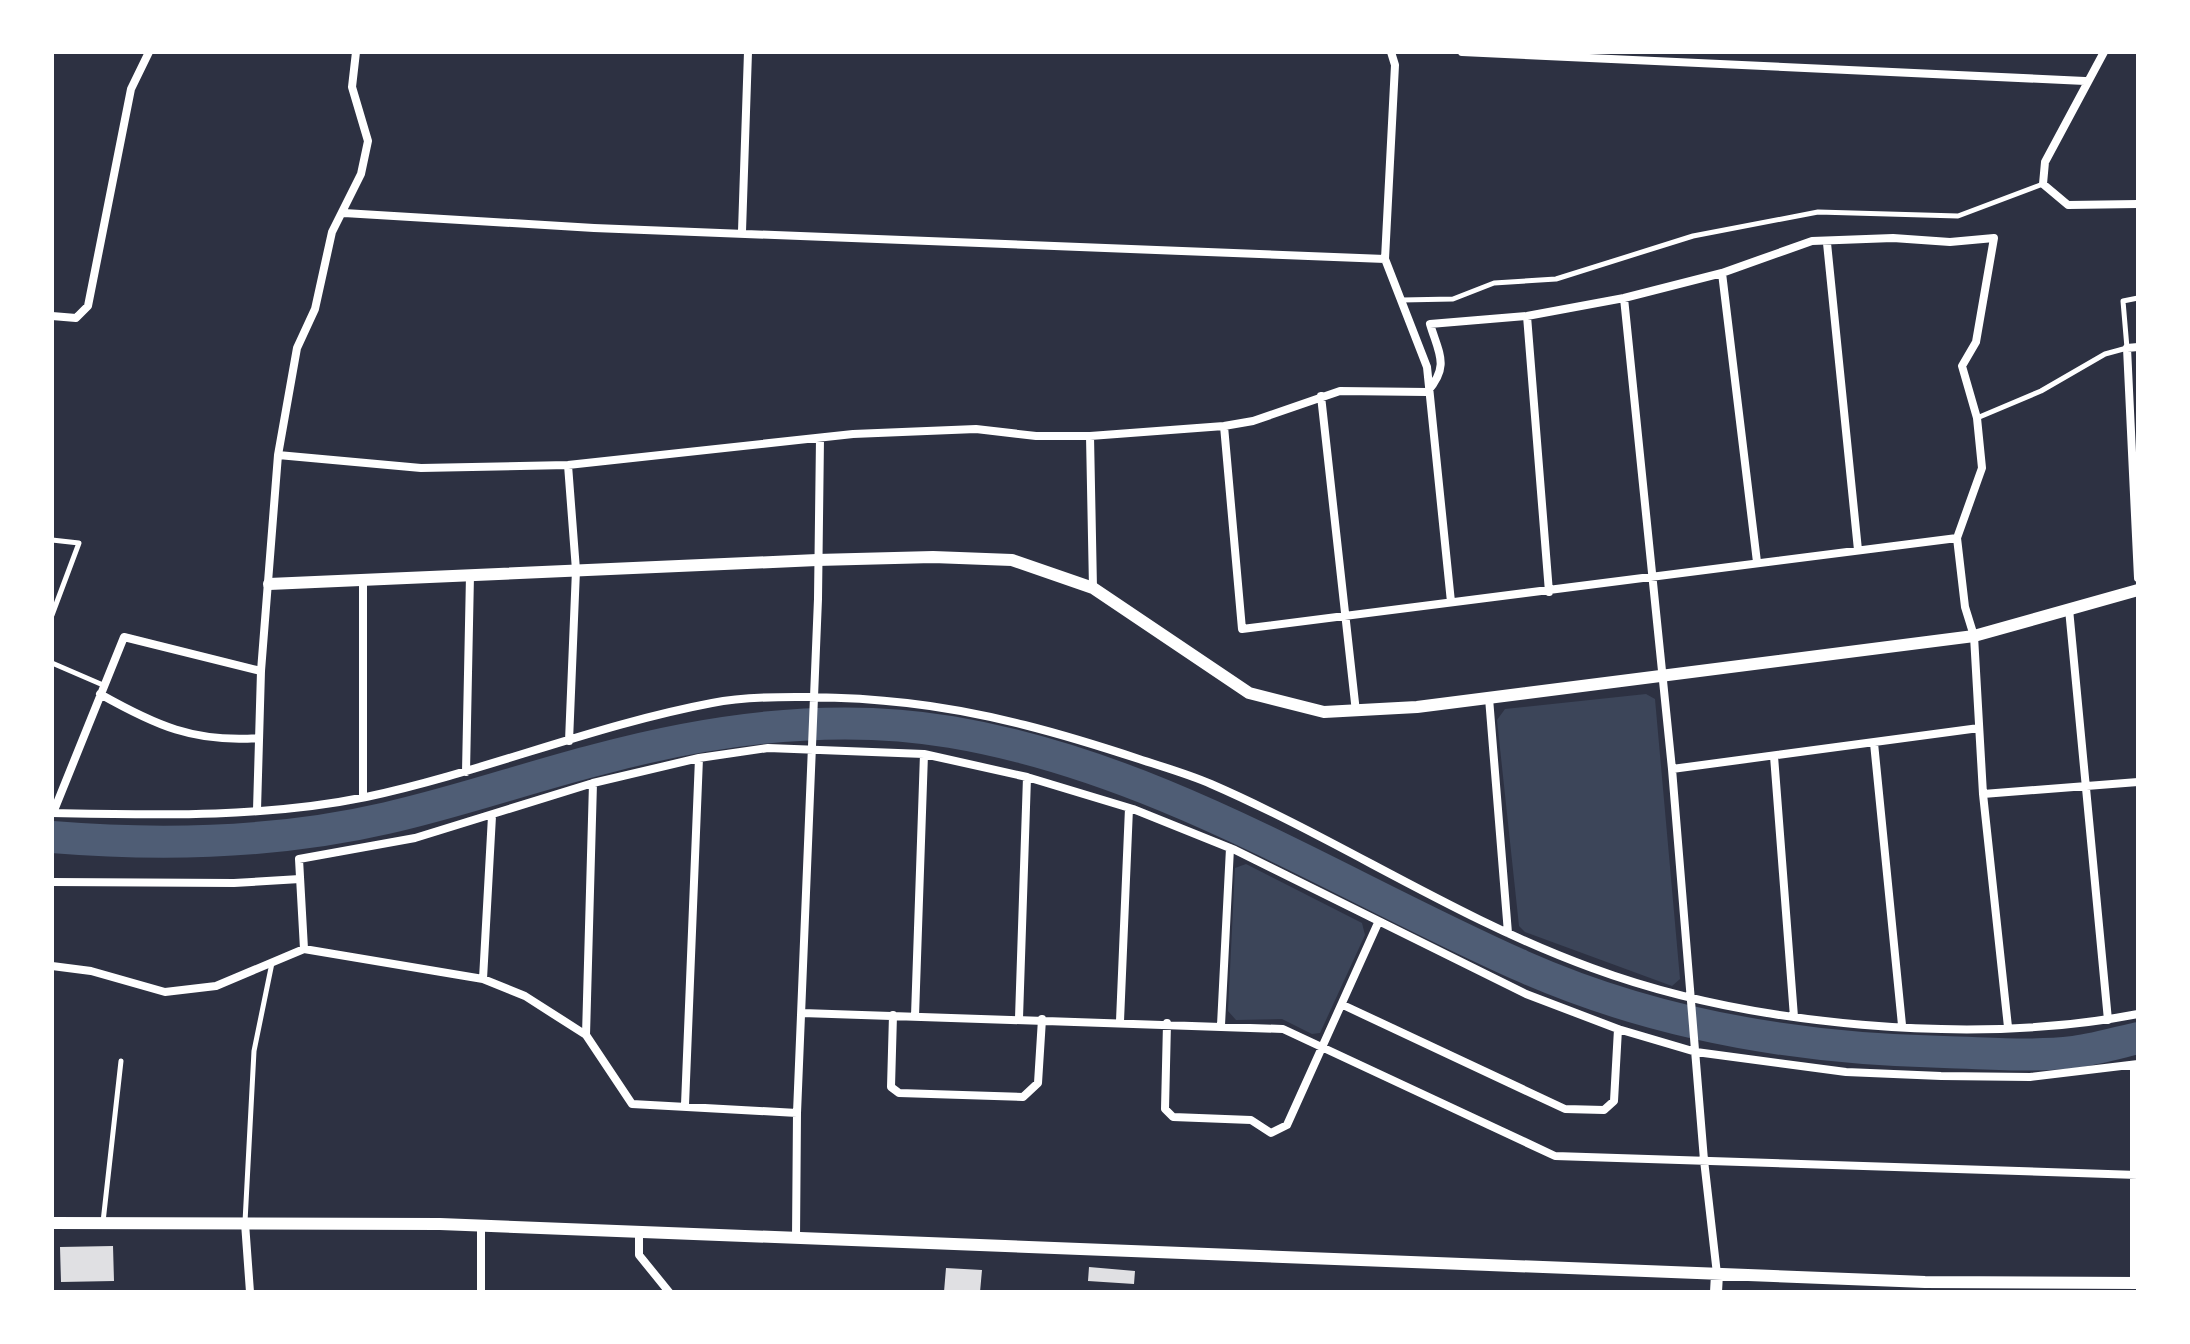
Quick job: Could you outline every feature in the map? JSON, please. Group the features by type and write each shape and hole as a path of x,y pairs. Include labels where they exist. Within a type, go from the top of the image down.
{"street":[{"path":"52,316 76,318 88,306 131,89 149,52"},
{"path":"257,810 261,671 278,455 297,348 315,309 332,232 361,174 368,141 352,87 356,52"},
{"path":"742,231 748,52"},
{"path":"1391,52 1395,65 1385,259 1427,367 1427,392 1451,602"},
{"path":"1462,52 2085,81"},
{"path":"2104,52 2085,81 2045,162 2043,184 2068,205 2138,204"},
{"path":"344,213 594,228 742,231 1385,259"},
{"path":"278,455 421,468 568,465 820,438 976,429 1036,436 1090,436 1224,426 1253,421 1340,391 1427,392 1440,377 1443,366 1430,324 1527,316 1624,298 1722,273 1812,241 1827,243 1893,238 1950,242 1994,238 1976,342 1962,366 1977,418 1982,468 1957,538 1965,607 1974,636 1983,794 2008,1027"},
{"path":"1827,243 1858,550"},
{"path":"1722,273 1757,562"},
{"path":"1624,298 1672,769 1704,1160 1717,1274 1716,1292"},
{"path":"1527,316 1549,592"},
{"path":"2138,347 2127,348 2138,578"},
{"path":"1321,396 1356,712"},
{"path":"1224,426 1242,629 1957,538"},
{"path":"1090,436 1093,588"},
{"path":"796,1238 797,1113 813,748 820,438"},
{"path":"568,465 576,570 569,741"},
{"path":"269,584 817,560 933,557 1012,560 1093,588 1249,693 1303,709 1356,712 1974,636 2138,590"},
{"path":"466,772 470,575"},
{"path":"363,580 363,797"},
{"path":"2069,609 2108,1020"},
{"path":"261,671 124,637 52,813 164,815 257,810 363,797 466,772 715,702 905,703 1007,719 1208,782 1508,933 1589,968 1691,999 1794,1017 1902,1025 2051,1027 2138,1014"},
{"path":"102,690 156,725 201,737 259,738"},
{"path":"1489,698 1508,933"},
{"path":"1672,769 1979,728"},
{"path":"1874,743 1902,1025"},
{"path":"52,1223 481,1226 1925,1282 2077,1287 2136,1283 2136,1065 2030,1077 1941,1076 1846,1072 1696,1052 1618,1029 1526,994 1230,848 1129,808 1027,777 924,754 768,748 699,758 593,783 415,838 299,859 304,949"},
{"path":"915,1016 924,754"},
{"path":"1774,756 1794,1017"},
{"path":"685,1105 699,758"},
{"path":"1019,1018 1027,777"},
{"path":"1983,794 2138,782"},
{"path":"586,1035 593,783"},
{"path":"1120,1021 1129,808"},
{"path":"483,979 492,816"},
{"path":"1221,1025 1230,848"},
{"path":"52,882 220,883 300,879"},
{"path":"1167,1023 1165,1109 1173,1117 1251,1120 1271,1133 1287,1125 1325,1047 1378,923"},
{"path":"52,966 91,971 165,992 216,986 304,949 483,979 525,996 586,1035 632,1104 797,1113"},
{"path":"1343,1005 1565,1109 1604,1110 1614,1101 1618,1029"},
{"path":"802,1013 1120,1021 1283,1029 1555,1156 2136,1175"},
{"path":"893,1015 891,1087 899,1093 1023,1097 1038,1083 1042,1019"},
{"path":"245,1223 250,1292"},
{"path":"481,1226 481,1292"},
{"path":"639,1234 639,1255 669,1292"}],"lane":[{"path":"1402,300 1453,299 1494,283 1556,279 1693,236 1818,212 1958,216 2043,184"},
{"path":"1977,418 2041,391 2105,354 2127,348 2123,301 2138,298"},
{"path":"52,540 79,543 52,615"},
{"path":"52,663 102,690"},
{"path":"245,1223 254,1051 272,963"},
{"path":"103,1223 121,1061"}],"shaded area":[{"path":"1646,694 1655,699 1680,979 1672,986 1525,932 1519,926 1497,720 1505,709"},
{"path":"1246,864 1362,923 1365,935 1320,1033 1312,1034 1282,1019 1236,1020 1228,1011 1235,868"}],"building":[{"path":"113,1246 114,1281 61,1282 60,1247"},
{"path":"1089,1267 1135,1271 1134,1284 1088,1281"},
{"path":"946,1268 982,1270 980,1292 944,1292"}],"waterway":[{"path":"52,837 178,842 305,833 413,812 639,749 727,732 817,724 907,726 1028,749 1173,799 1522,966 1572,987 1676,1018 1782,1039 1890,1050 2042,1054 2082,1051 2138,1038"}]}
